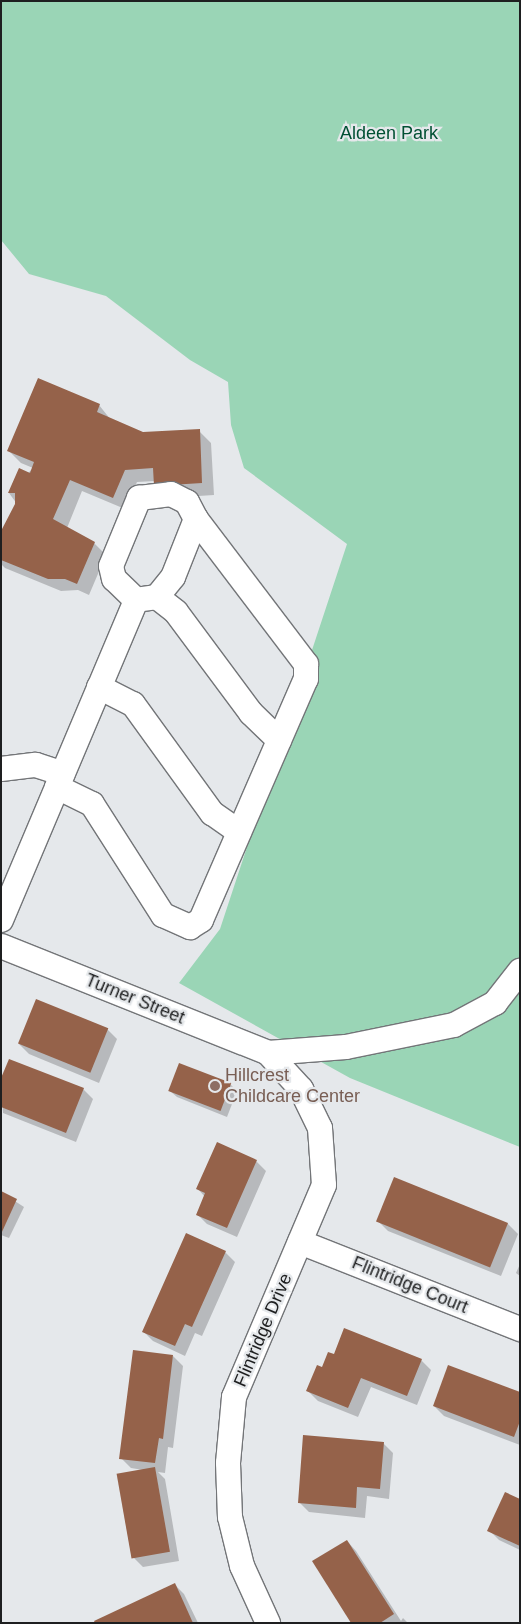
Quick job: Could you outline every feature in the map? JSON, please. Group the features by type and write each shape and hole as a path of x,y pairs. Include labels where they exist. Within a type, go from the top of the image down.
{"street":[{"path":"1,769 36,765 92,804 164,915 190,927 201,920 306,679 306,664 196,519 188,502 171,494 139,498 111,566 114,579 146,599 176,612 251,713 279,740"},
{"path":"1,920 99,687 146,599 174,577 196,519"},
{"path":"99,687 133,704 212,813 240,832"},
{"name":"Turner Street","path":"1,946 268,1053"},
{"path":"268,1053 346,1047 454,1025 495,1003 520,971"},
{"name":"Flintridge Drive","path":"262,1621 242,1566 230,1517 228,1463 234,1397 324,1185 320,1128 301,1089 268,1053"},
{"name":"Flintridge Court","path":"300,1242 520,1328"}],"green space":[{"name":"Aldeen Park","path":"1,1 520,1 520,1147 350,1078 179,983 220,929 347,544 244,468 231,425 228,382 190,360 106,296 29,274 1,240"}],"building":[{"path":"38,378 100,404 97,412 143,432 200,429 202,483 154,486 153,468 125,470 113,498 70,480 53,519 95,542 77,584 65,579 48,579 1,560 1,531 15,504 15,493 8,493 19,468 30,473 34,462 7,451"},
{"path":"36,999 108,1028 90,1073 18,1044"},
{"path":"9,1059 84,1088 66,1133 1,1107 1,1078"},
{"path":"179,1063 231,1083 221,1111 168,1091"},
{"path":"217,1142 257,1160 227,1228 196,1215 205,1193 196,1189"},
{"path":"394,1177 508,1223 490,1268 376,1222"},
{"path":"1,1191 17,1199 1,1234"},
{"path":"186,1233 226,1251 192,1327 185,1324 175,1346 142,1332"},
{"path":"344,1328 422,1359 407,1396 361,1378 348,1408 306,1391 317,1365 322,1367 328,1352 334,1354"},
{"path":"133,1350 173,1355 163,1439 159,1438 155,1463 119,1459"},
{"path":"448,1365 520,1392 520,1421 514,1437 433,1406"},
{"path":"303,1435 384,1442 380,1489 357,1487 356,1508 298,1503"},
{"path":"155,1467 170,1552 132,1558 117,1474"},
{"path":"505,1492 520,1499 520,1546 487,1531"},
{"path":"347,1540 394,1614 380,1623 351,1623 312,1561"},
{"path":"175,1583 193,1623 95,1623 94,1621"}],"place":[{"name":"Hillcrest Childcare Center","path":"215,1086"}]}
